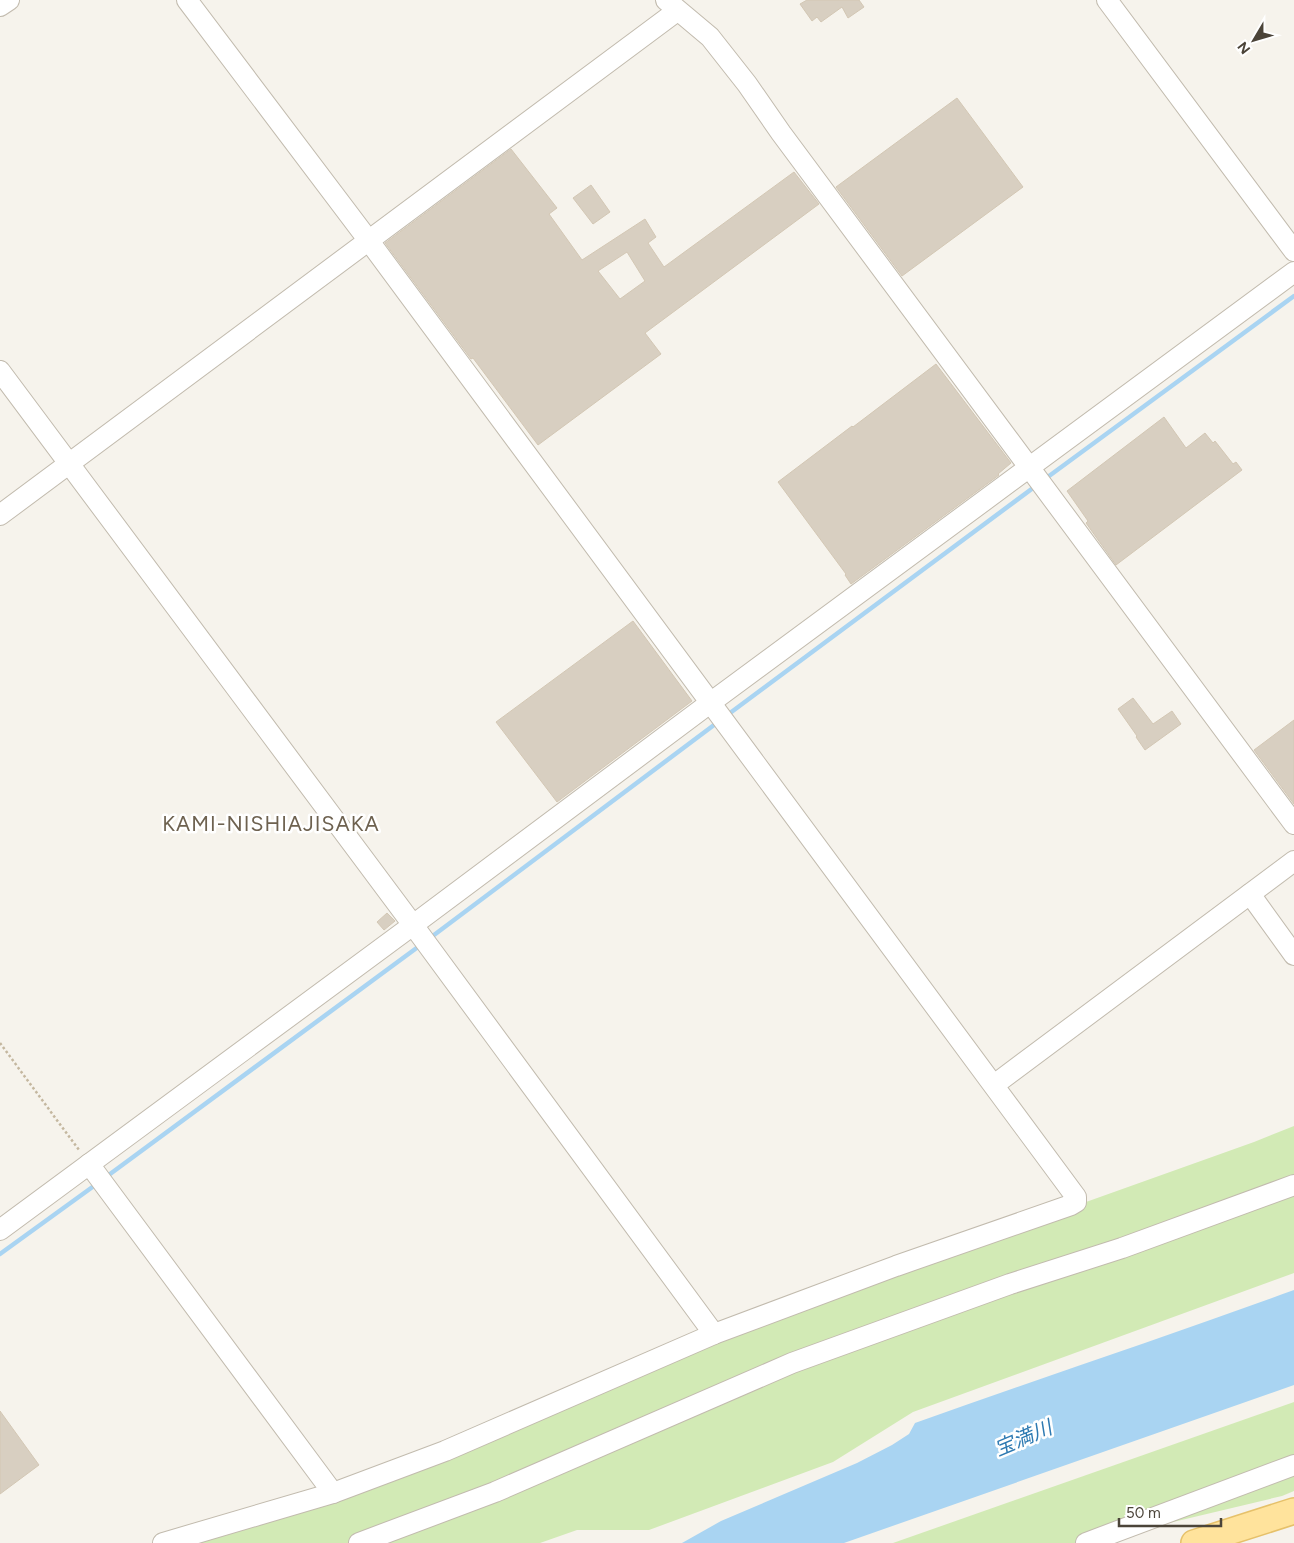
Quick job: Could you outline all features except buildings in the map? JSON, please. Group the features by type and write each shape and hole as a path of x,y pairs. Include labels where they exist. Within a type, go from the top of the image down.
{"main road":[{"path":"1194,1543 1294,1511"}],"street":[{"path":"0,6 9,0"},
{"path":"163,1543 333,1493 445,1451 714,1334 896,1266 1076,1202 1076,1197 994,1085 369,241 187,0"},
{"path":"1107,0 1294,251"},
{"path":"0,515 369,241 672,6 710,37 741,76 1294,824"},
{"path":"0,1230 98,1175 1038,478 1294,272"},
{"path":"0,372 714,1334"},
{"path":"994,1085 1294,861"},
{"path":"1250,894 1294,956"},
{"path":"98,1175 333,1493"},
{"path":"359,1543 494,1492 792,1363 1010,1284 1122,1248 1294,1185"},
{"path":"1086,1543 1294,1465"}],"path":[{"path":"0,1043 98,1175"}],"green space":[{"path":"1294,1126 1294,1273 913,1412 833,1462 649,1530 577,1530 540,1543 186,1543 1086,1202"},
{"path":"1294,1402 1294,1491 1282,1496 1085,1543 893,1543"}],"water":[{"name":"宝満川","path":"1294,1290 1294,1385 844,1543 682,1543 721,1521 857,1463 892,1445 909,1434 915,1423"}],"waterway":[{"path":"1045,479 1294,296"},
{"path":"726,716 1037,485"},
{"path":"430,938 718,722"},
{"path":"106,1177 422,944"},
{"path":"0,1254 98,1183"}],"district":[{"name":"KAMI-NISHIAJISAKA","path":"271,823"}]}
